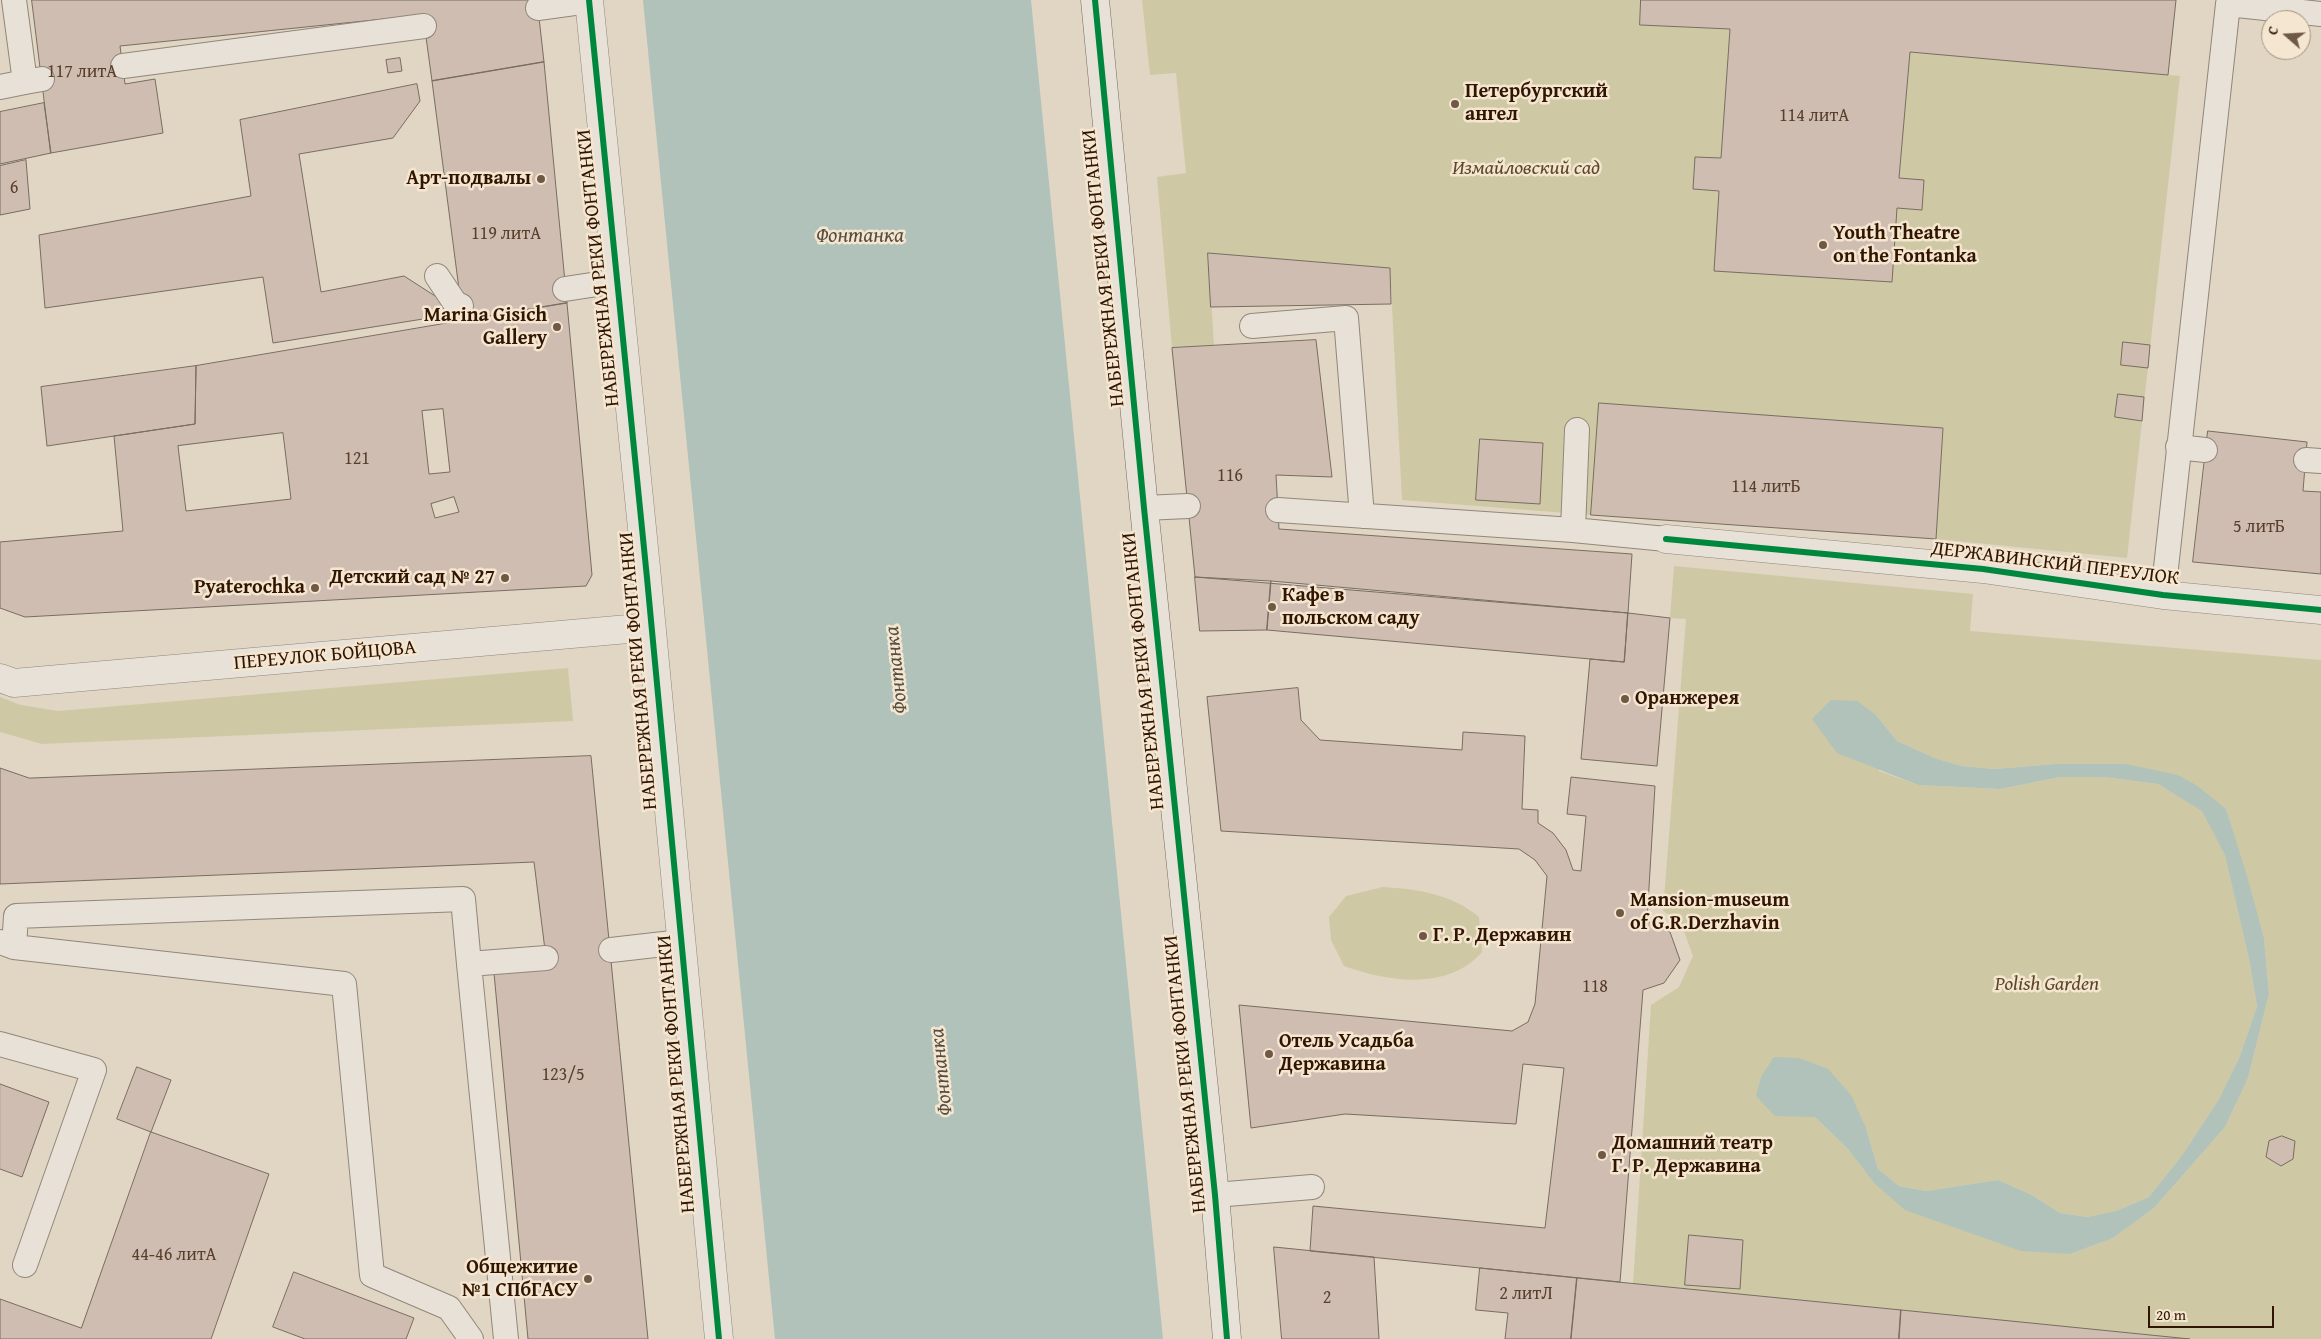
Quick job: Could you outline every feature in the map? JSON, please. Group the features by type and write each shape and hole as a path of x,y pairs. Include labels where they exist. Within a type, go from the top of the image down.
{"street":[{"name":"НАБЕРЕЖНАЯ РЕКИ ФОНТАНКИ","path":"589,0 719,1339"},
{"name":"НАБЕРЕЖНАЯ РЕКИ ФОНТАНКИ","path":"1094,0 1215,1195 1227,1339"},
{"name":"ДЕРЖАВИНСКИЙ ПЕРЕУЛОК","path":"1666,539 1983,569 2163,595 2321,610"},
{"name":"ПЕРЕУЛОК БОЙЦОВА","path":"0,678 14,683 651,627"}],"lane":[{"path":"0,87 33,80 14,0"},
{"path":"538,8 589,0"},
{"path":"2163,595 2228,4 2321,14"},
{"path":"123,66 424,26"},
{"path":"437,276 455,303 461,306"},
{"path":"565,289 617,281"},
{"path":"1252,326 1346,318 1362,516"},
{"path":"1573,530 1577,430"},
{"path":"2178,447 2205,450"},
{"path":"1144,508 1188,506"},
{"path":"1278,510 1573,530 1666,539"},
{"path":"471,1339 449,1308 372,1275 344,984 7,944 16,916 463,900 506,1339"},
{"path":"611,950 681,942"},
{"path":"469,964 546,958"},
{"path":"0,1044 94,1070 25,1265"},
{"path":"1215,1195 1312,1187"}],"green space":[{"name":"Измайловский сад","path":"1142,0 1641,0 1640,25 1730,29 1721,158 1695,157 1693,189 1922,210 1899,178 1910,52 2180,76 2127,558 1936,539 1943,428 1600,403 1591,515 1402,500 1390,268 1208,253 1214,345 1172,348 1157,177 1186,173 1176,73 1150,75"},
{"name":"Polish Garden","path":"1674,566 1973,594 1970,631 2321,660 2321,1339 2190,1339 1633,1284 1651,1005 1679,987 1693,956 1681,923 1663,911 1686,619 1670,618","holes":["1876,715 1897,741 1937,759 1962,766 1995,769 2055,764 2126,764 2226,809 2264,938 2269,994 2248,1078 2225,1127 2154,1208 2113,1238 2070,1254 1874,1183 1848,1149 1815,1117 1866,1128 1878,1169 1899,1186 1926,1191 1998,1180 2032,1195 2060,1213 2087,1217 2116,1211 2149,1197 2183,1154 2219,1099 2240,1056 2257,1006 2249,959 2225,854 2203,811 2158,784 2104,777 2060,777 2000,789 1918,785 1879,771"]},
{"path":"568,668 573,721 42,744 0,732 0,697 21,705 58,711"},
{"path":"1383,887 1409,889 1434,894 1469,909 1479,917 1482,952 1468,964 1452,973 1435,978 1417,980 1379,976 1344,966 1331,940 1329,917 1346,896"}],"water":[{"name":"Фонтанка","path":"643,0 1031,0 1163,1339 775,1339"},
{"path":"1831,700 1857,701 1876,715 1897,741 1937,759 1962,766 1995,769 2055,764 2126,764 2178,775 2196,785 2226,809 2264,938 2269,994 2248,1078 2225,1127 2154,1208 2113,1238 2070,1254 2021,1251 1905,1210 1874,1183 1848,1149 1815,1117 1775,1116 1756,1096 1761,1077 1774,1057 1799,1058 1828,1069 1851,1095 1866,1128 1878,1169 1899,1186 1926,1191 1998,1180 2032,1195 2060,1213 2087,1217 2116,1211 2149,1197 2183,1154 2219,1099 2240,1056 2257,1006 2249,959 2225,855 2202,811 2158,784 2104,777 2060,777 2000,789 1918,785 1837,753 1812,719"}],"pier":[{"path":"680,410 683,410 695,531 693,531"}],"building":[{"path":"32,0 537,0 544,62 432,81 423,15 120,46 125,84 155,79 163,133 51,153"},
{"path":"1641,0 2176,0 2168,75 1910,52 1899,178 1924,180 1922,210 1897,208 1892,282 1714,271 1719,191 1693,189 1695,157 1721,158 1730,29 1640,25"},
{"path":"400,58 402,71 388,73 386,60"},
{"path":"544,62 567,303 463,320 432,81"},
{"path":"417,84 420,101 393,138 299,154 321,292 404,276 446,303 448,315 273,343 263,277 45,308 39,235 251,196 240,120"},
{"path":"44,103 51,153 0,164 0,112"},
{"path":"26,160 30,209 0,215 0,166"},
{"path":"1208,253 1390,268 1391,304 1211,307"},
{"path":"567,303 592,575 586,586 25,617 0,608 0,542 123,531 114,436 195,424 196,366","holes":["443,409 450,472 429,474 422,411","283,433 291,499 186,511 178,446","454,497 459,512 435,518 431,504"]},
{"path":"1316,340 1332,477 1276,475 1279,529 1632,554 1628,613 1195,577 1172,348"},
{"path":"2123,342 2150,345 2148,368 2121,365"},
{"path":"196,366 195,424 47,446 41,387"},
{"path":"2118,394 2144,397 2142,421 2115,417"},
{"path":"1599,403 1943,428 1936,539 1591,515"},
{"path":"2208,431 2307,442 2303,491 2321,492 2321,574 2193,562"},
{"path":"1480,439 1543,443 1540,504 1476,500"},
{"path":"1195,577 1271,581 1267,630 1200,631"},
{"path":"1271,581 1628,613 1624,662 1267,630"},
{"path":"1628,613 1670,618 1657,766 1581,759 1590,659 1624,662"},
{"path":"1298,688 1301,720 1320,740 1462,750 1463,732 1525,736 1522,809 1538,810 1538,823 1553,833 1566,850 1573,870 1581,871 1586,816 1567,814 1571,777 1655,786 1647,921 1670,932 1680,960 1664,983 1643,990 1620,1282 1310,1251 1313,1206 1545,1228 1564,1068 1523,1064 1516,1124 1345,1114 1251,1128 1239,1005 1512,1031 1528,1022 1535,1004 1547,876 1535,860 1519,849 1221,831 1207,697"},
{"path":"591,756 648,1339 528,1339 494,973 546,958 534,862 0,884 0,768 29,778"},
{"path":"137,1067 171,1080 151,1132 117,1119"},
{"path":"0,1084 49,1102 22,1177 0,1169"},
{"path":"151,1132 269,1174 211,1339 0,1339 0,1299 81,1328"},
{"path":"2282,1136 2295,1141 2293,1159 2281,1166 2266,1157 2269,1141"},
{"path":"1689,1235 1743,1240 1740,1289 1685,1285"},
{"path":"1274,1247 1374,1257 1379,1339 1282,1339"},
{"path":"1480,1268 1577,1278 1571,1339 1505,1339 1508,1313 1476,1310"},
{"path":"294,1272 414,1318 406,1339 305,1339 273,1327"},
{"path":"1577,1278 1901,1310 1899,1339 1571,1339"},
{"path":"1901,1310 2190,1339 1899,1339"}],"cycle path":[{"path":"589,0 647,578 719,1339"},
{"path":"1095,0 1144,508 1215,1195 1227,1339"},
{"path":"1666,539 1983,569 2163,595 2321,610"}],"place":[{"name":"Петербургский ангел","path":"1455,104"},
{"name":"Арт-подвалы","path":"541,179"},
{"name":"Youth Theatre on the Fontanka","path":"1823,245"},
{"name":"Marina Gisich Gallery","path":"557,327"},
{"name":"Детский сад № 27","path":"505,578"},
{"name":"Pyaterochka","path":"315,588"},
{"name":"Кафе в польском саду","path":"1272,607"},
{"name":"Оранжерея","path":"1625,699"},
{"name":"Mansion-museum of G.R.Derzhavin","path":"1620,913"},
{"name":"Г. Р. Державин","path":"1423,936"},
{"name":"Отель Усадьба Державина","path":"1269,1054"},
{"name":"Домашний театр Г. Р. Державина","path":"1602,1155"},
{"name":"Общежитие №1 СПбГАСУ","path":"588,1279"}]}
